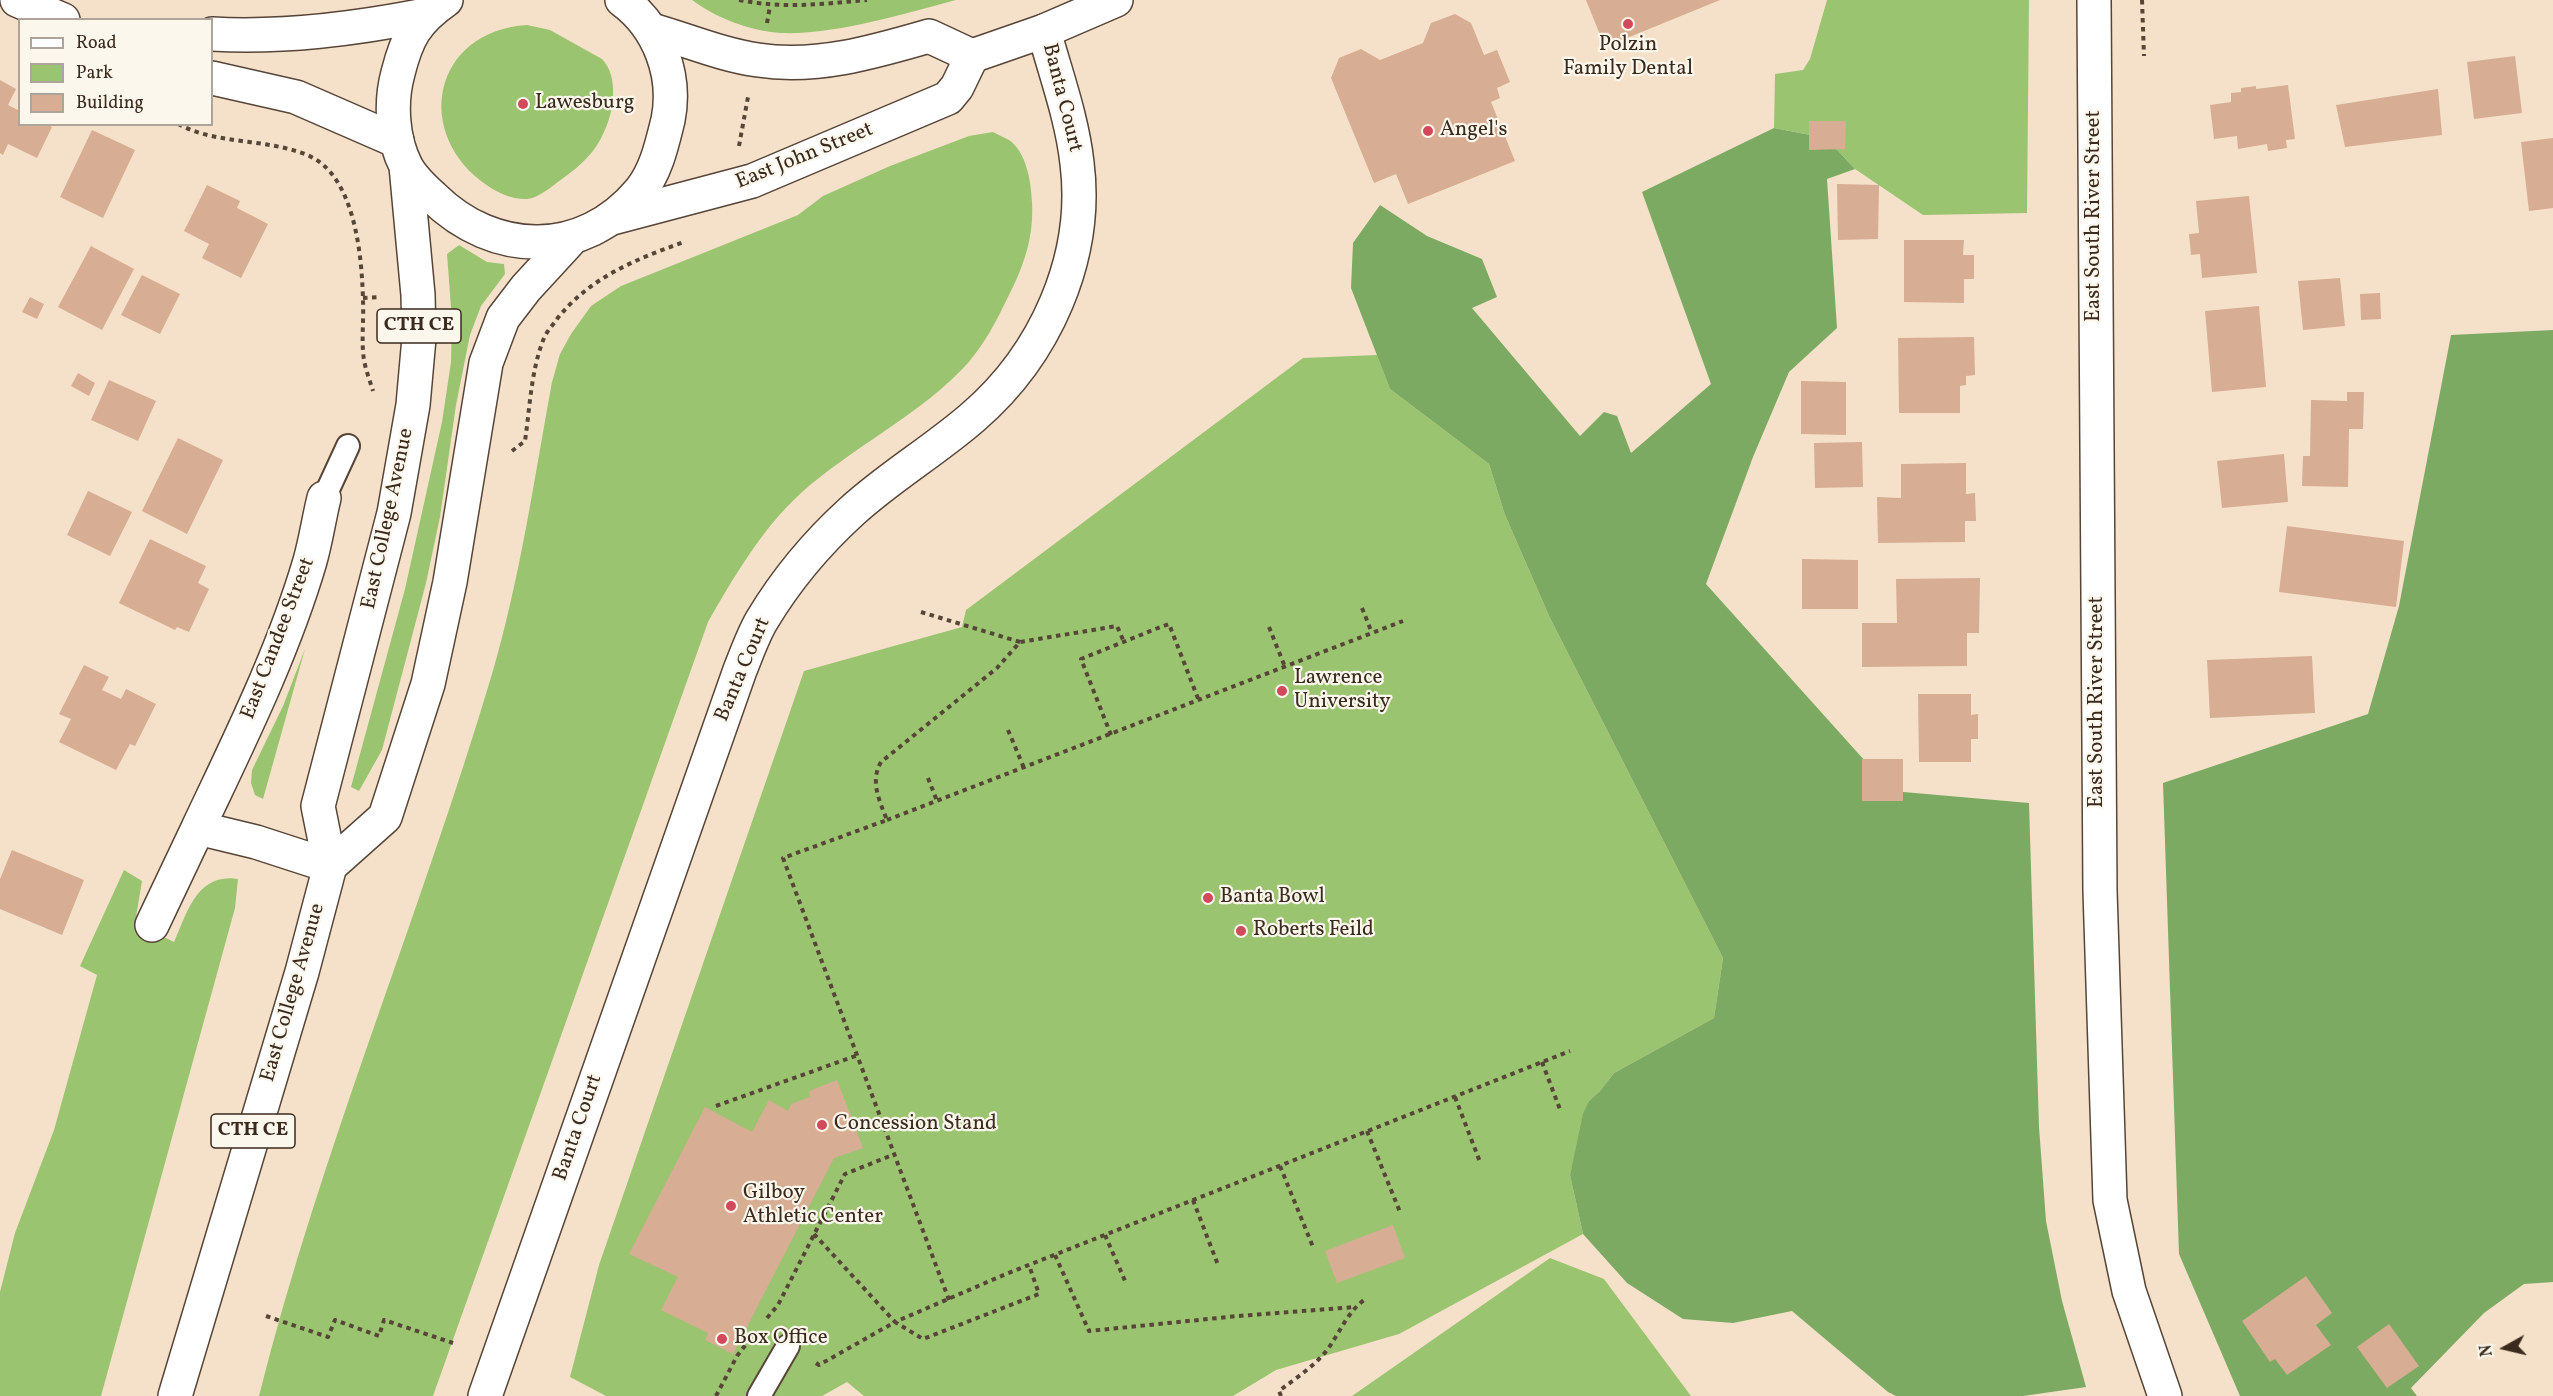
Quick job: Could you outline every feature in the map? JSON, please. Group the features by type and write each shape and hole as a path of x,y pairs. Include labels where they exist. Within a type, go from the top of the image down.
{"street":[{"path":"17,0 58,18"},
{"path":"636,10 758,60 805,62 844,58 929,36 972,56 1044,31 1116,0"},
{"name":"East South River Street","path":"2098,1 2100,891 2110,1200 2129,1291 2165,1396"},
{"path":"213,34 249,36 336,31 436,6"},
{"name":"East College Avenue","path":"175,1396 302,972 330,866 318,806 400,486 414,394 419,338 418,295 402,154 393,117 395,84 403,53 414,31 436,6"},
{"path":"213,78 296,97 402,154 419,183 460,221 487,235 513,242 542,243 573,238 612,218 640,190 655,165 664,138 669,111 668,70 636,10"},
{"name":"Banta Court","path":"485,1396 740,670 761,621 784,586 814,548 852,511 975,416 1010,380 1046,325 1064,286 1075,244 1078,203 1077,164 1070,119 1044,31"},
{"name":"East John Street","path":"612,218 752,181 948,98 957,87 972,56"},
{"name":"CTH CE","path":"330,866 385,817 428,684 450,582 486,363 503,318 526,288 573,238"},
{"name":"East Candee Street","path":"152,924 255,708 291,617 310,560 324,498"},
{"path":"198,828 256,842 330,866"}],"lane":[{"name":"East Candee Street","path":"324,498 348,446"},
{"path":"759,1396 788,1346"}],"path":[{"path":"740,0 770,6 812,6 867,0"},
{"path":"2142,0 2144,56"},
{"path":"742,152 738,143 751,86"},
{"path":"182,126 193,132 278,146 309,155 331,171 346,196 353,216 363,298 364,360"},
{"path":"525,441 535,366 544,336 566,308 594,283 644,256 687,241"},
{"path":"1362,608 1372,633"},
{"path":"921,612 1020,642 1117,626 1124,642"},
{"path":"949,1300 783,858 1111,735 1403,621"},
{"path":"1111,735 1081,659 1169,624 1199,701"},
{"path":"1269,627 1285,667"},
{"path":"887,820 879,801 875,780 875,772 881,762 997,668 1020,642"},
{"path":"1008,730 1024,768"},
{"path":"928,778 937,801"},
{"path":"759,1328 819,1365 895,1322 1029,1265 1570,1051"},
{"path":"716,1106 858,1055"},
{"path":"1542,1062 1561,1112"},
{"path":"1455,1097 1480,1162"},
{"path":"1367,1131 1400,1212"},
{"path":"716,1396 737,1356 778,1305 845,1174 895,1154"},
{"path":"1280,1166 1313,1247"},
{"path":"1193,1200 1218,1265"},
{"path":"814,1234 895,1322 923,1339 1039,1294 1029,1265"},
{"path":"1105,1235 1126,1283"},
{"path":"1056,1255 1089,1331 1355,1307"},
{"path":"1281,1396 1279,1391 1320,1359 1355,1307 1364,1300"},
{"path":"266,1317 328,1337 335,1320 379,1336 384,1320 453,1343"}],"green space":[{"path":"692,0 956,0 846,27 802,33 781,33 757,30 734,22"},
{"path":"1827,0 2029,0 2027,213 1923,215 1855,169 1826,138 1774,128 1775,74 1803,70 1810,59"},
{"path":"527,25 550,30 602,59 611,75 613,94 607,124 592,153 545,191 532,198 522,199 492,189 464,165 449,140 442,114 443,89 453,65 470,46 495,32"},
{"path":"1774,128 1826,138 1855,169 1827,179 1837,328 1789,372 1753,457 1706,584 1892,791 2029,803 2039,1127 2046,1221 2062,1301 2086,1387 2023,1396 1896,1396 1888,1392 1792,1311 1733,1323 1683,1319 1627,1283 1583,1234 1570,1175 1583,1114 1589,1101 1614,1073 1714,1018 1723,958 1550,618 1505,515 1489,464 1390,389 1351,288 1353,243 1380,205 1427,236 1482,259 1497,297 1472,308 1580,436 1604,412 1617,416 1631,453 1711,384 1642,192"},
{"path":"993,132 1009,140 1020,152 1031,186 1030,239 1019,274 990,331 968,363 930,398 800,494 761,538 708,622 433,1396 259,1396 311,1213 434,854 492,674 519,566 552,382 560,354 571,334 591,306 621,286 798,215 823,196 890,166 969,136"},
{"path":"459,245 487,262 504,264 505,274 481,306 470,335 456,405 440,517 426,583 382,750 359,791 351,787 405,589 442,422 451,362 452,321 447,254"},
{"path":"2553,330 2553,1282 2524,1284 2484,1313 2411,1388 2417,1396 2240,1396 2179,1254 2163,783 2368,714 2399,606 2451,335"},
{"name":"Banta Bowl","path":"1377,355 1390,389 1489,464 1505,515 1550,618 1723,958 1714,1018 1614,1073 1589,1101 1570,1175 1583,1234 1399,1334 1276,1370 1233,1396 864,1396 847,1382 822,1396 606,1396 570,1377 599,1265 804,671 962,627 966,610 1303,358"},
{"path":"305,649 263,799 255,795 251,783 252,770 283,706"},
{"path":"124,870 142,881 135,923 174,942 196,897 203,888 213,882 238,879 235,908 101,1396 0,1396 0,1292 15,1233 54,1130 97,975 80,966"},
{"path":"1550,1258 1604,1279 1691,1396 1352,1396"}],"building":[{"name":"Polzin Family Dental","path":"1586,0 1720,0 1605,47"},
{"name":"Angel's","path":"1455,14 1471,23 1484,55 1497,50 1510,82 1497,88 1500,98 1491,102 1515,161 1408,204 1396,174 1374,183 1331,78 1339,58 1361,49 1380,60 1423,43 1431,23"},
{"path":"2515,56 2522,113 2474,119 2467,62"},
{"path":"0,80 16,89 8,105 18,110 18,126 52,127 37,158 8,144 3,155 0,153"},
{"path":"2288,85 2295,139 2286,140 2287,148 2268,151 2267,144 2238,149 2237,136 2214,139 2210,105 2231,102 2231,93 2241,92 2241,88 2256,86 2256,89"},
{"path":"2438,89 2442,135 2345,147 2336,105"},
{"path":"1809,121 1846,121 1845,149 1809,150"},
{"path":"92,130 135,150 103,218 60,197"},
{"path":"2553,138 2553,208 2529,211 2521,142"},
{"path":"1837,184 1879,185 1878,239 1838,240"},
{"path":"207,185 240,201 237,208 268,224 241,278 202,258 209,244 184,231"},
{"path":"2249,196 2257,273 2202,278 2200,254 2191,255 2189,234 2199,233 2196,201"},
{"path":"1904,240 1964,240 1963,255 1974,255 1974,279 1964,279 1964,303 1904,302"},
{"path":"91,246 134,269 102,330 58,307"},
{"path":"142,275 180,294 160,334 121,315"},
{"path":"2340,278 2345,326 2303,330 2298,281"},
{"path":"2380,293 2381,319 2361,320 2360,294"},
{"path":"30,297 44,304 37,319 22,312"},
{"path":"2259,306 2266,387 2212,392 2205,311"},
{"path":"1974,337 1975,375 1966,376 1966,385 1960,386 1960,413 1899,413 1898,338"},
{"path":"78,373 95,383 89,396 71,386"},
{"path":"109,380 156,401 138,441 91,420"},
{"path":"1801,381 1846,382 1846,435 1801,434"},
{"path":"2347,392 2364,392 2363,429 2349,429 2348,487 2302,486 2303,456 2310,456 2311,400 2347,401"},
{"path":"178,438 223,460 187,534 142,511"},
{"path":"1862,442 1863,487 1815,488 1814,443"},
{"path":"2284,454 2288,502 2222,508 2217,461"},
{"path":"1966,463 1966,494 1975,493 1976,521 1965,521 1965,542 1878,543 1877,497 1901,498 1901,464"},
{"path":"88,491 132,512 110,556 67,535"},
{"path":"2287,526 2404,541 2396,607 2279,592"},
{"path":"150,539 206,566 198,583 209,589 189,632 177,627 175,630 119,603"},
{"path":"1802,559 1858,560 1858,609 1802,609"},
{"path":"1980,578 1979,633 1967,633 1967,666 1862,667 1862,623 1897,623 1896,579"},
{"path":"2312,656 2315,713 2210,718 2207,660"},
{"path":"84,665 109,677 102,690 121,699 126,689 156,704 135,746 130,744 116,770 59,742 71,719 59,714"},
{"path":"1918,694 1971,694 1971,715 1978,714 1978,739 1971,739 1971,762 1919,762"},
{"path":"1862,759 1903,759 1903,801 1862,801"},
{"path":"12,850 84,880 62,935 0,909 0,879"},
{"name":"Gilboy Athletic Center","path":"837,1080 863,1148 834,1158 733,1354 705,1340 708,1333 661,1310 678,1277 629,1254 705,1107 752,1132 769,1100 788,1111 791,1104 810,1097 809,1091"},
{"path":"1393,1225 1405,1258 1337,1283 1325,1251"},
{"path":"2306,1276 2332,1313 2316,1325 2331,1345 2287,1375 2275,1359 2270,1362 2242,1321"},
{"path":"2389,1324 2419,1366 2387,1388 2357,1347"}],"place":[{"name":"Polzin Family Dental","path":"1628,24"},
{"name":"Lawesburg","path":"523,104"},
{"name":"Angel's","path":"1428,131"},
{"name":"Lawrence University","path":"1282,691"},
{"name":"Banta Bowl","path":"1208,898"},
{"name":"Roberts Feild","path":"1241,931"},
{"name":"Concession Stand","path":"822,1125"},
{"name":"Gilboy Athletic Center","path":"731,1206"},
{"name":"Box Office","path":"722,1339"}]}
